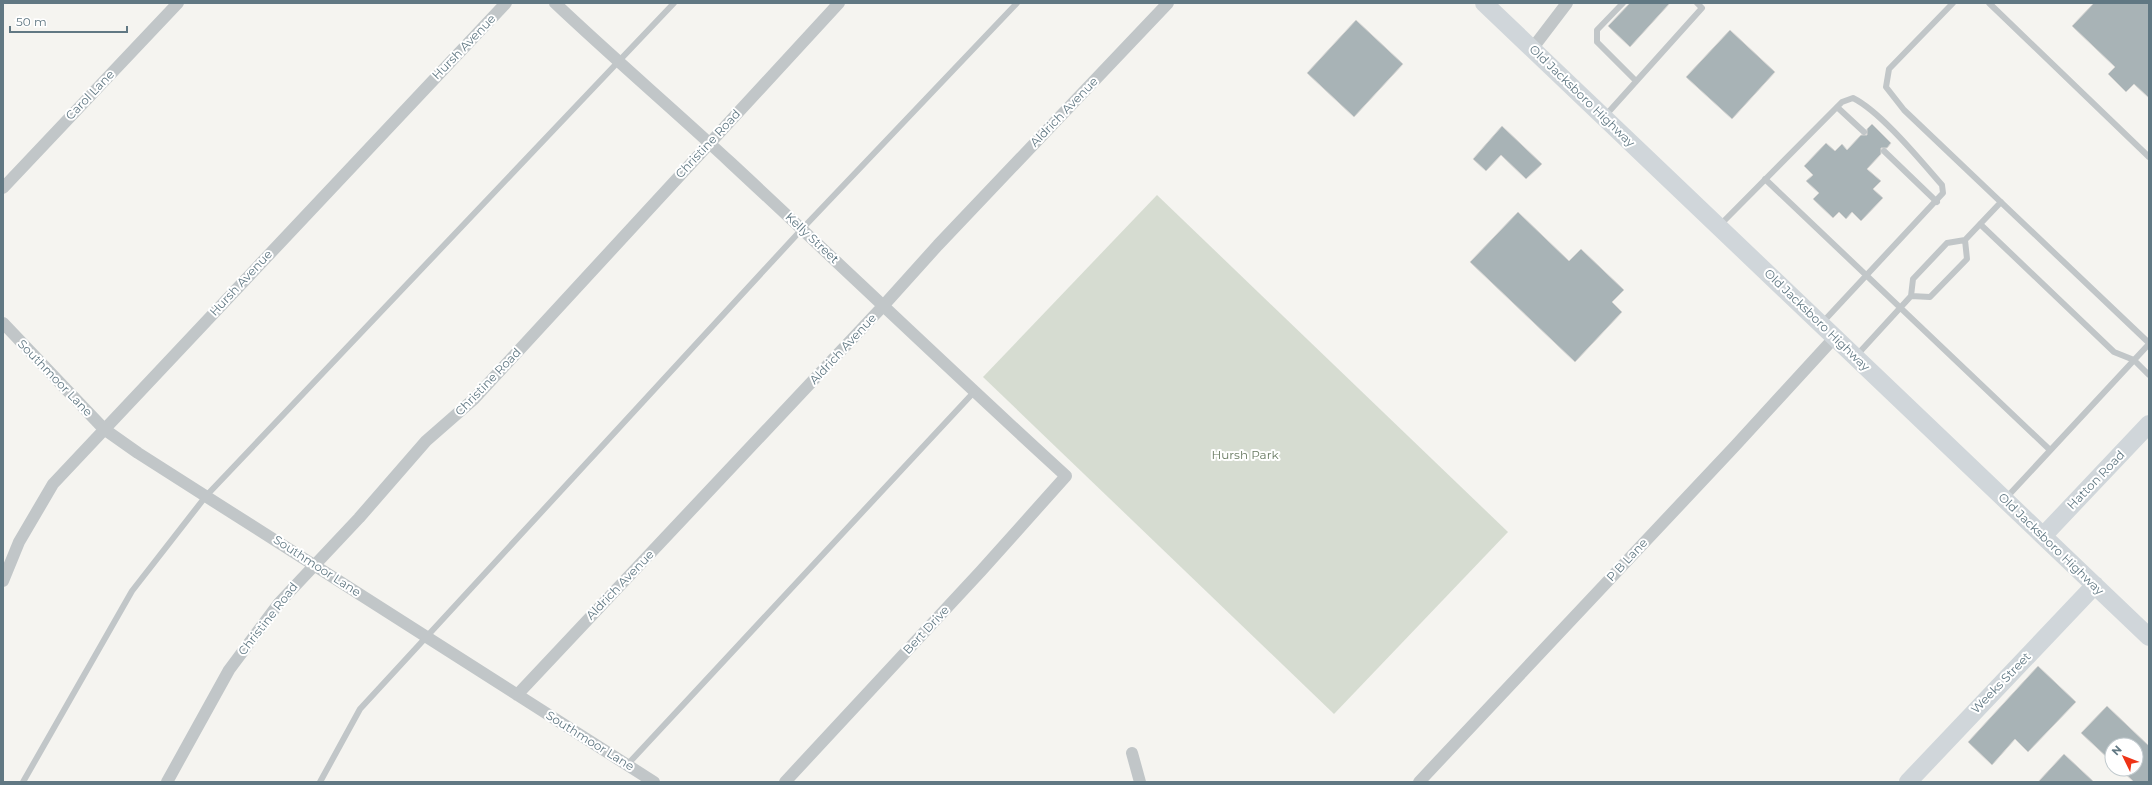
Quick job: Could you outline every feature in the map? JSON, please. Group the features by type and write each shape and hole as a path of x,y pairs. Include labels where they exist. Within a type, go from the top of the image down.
{"main road":[{"name":"Old Jacksboro Highway","path":"1484,3 2149,637"},
{"name":"Hatton Road","path":"2043,536 2149,424"},
{"name":"Weeks Street","path":"1908,782 2094,585"}],"street":[{"name":"Carol Lane","path":"3,188 178,3"},
{"name":"Hursh Avenue","path":"3,581 20,542 53,484 506,3"},
{"name":"Kelly Street","path":"555,3 618,62 709,142 884,305 974,392 1066,476"},
{"name":"Christine Road","path":"167,782 229,670 279,603 314,564 359,518 426,442 474,399 709,142 839,3"},
{"name":"Aldrich Avenue","path":"517,695 884,305 938,245 1168,3"},
{"path":"1532,49 1567,3"},
{"name":"Southmoor Lane","path":"3,323 104,429 138,453 654,782"},
{"name":"P B Lane","path":"1419,782 1735,446 1835,337"},
{"name":"Bert Drive","path":"785,782 976,576 1066,476"},
{"path":"1132,753 1140,782"}],"lane":[{"path":"23,782 132,591 206,496 674,3"},
{"path":"320,782 360,709 802,229 1017,3"},
{"path":"1623,3 1597,30 1597,42 1636,81"},
{"path":"1604,117 1702,8 1697,3"},
{"path":"1953,3 1889,69 1886,88 1904,110 2149,343 2004,499"},
{"path":"1988,3 2149,157"},
{"path":"1719,227 1842,102 1853,98 1862,102 1902,140 1942,184 1943,193 1937,202 1821,324"},
{"path":"1837,107 1864,132"},
{"path":"1884,151 1937,202"},
{"path":"1765,179 2050,450"},
{"path":"1855,357 1911,296 1912,278 1947,243 1965,240 2001,202"},
{"path":"1980,224 2114,352 2134,360 2149,375"},
{"path":"1911,296 1930,297 1936,292 1967,259 1965,240"},
{"path":"627,765 974,392"}],"green space":[{"name":"Hursh Park","path":"1157,195 1508,532 1334,714 983,377"}],"building":[{"path":"1630,3 1670,3 1630,47 1608,26"},
{"path":"2094,3 2149,3 2149,98 2134,84 2126,92 2108,74 2115,67 2072,26"},
{"path":"1356,20 1403,64 1354,117 1307,73"},
{"path":"1730,30 1775,72 1732,119 1686,77"},
{"path":"1872,124 1891,143 1887,148 1881,148 1881,154 1867,169 1881,181 1873,189 1883,198 1861,221 1852,212 1846,219 1839,212 1833,218 1813,199 1819,193 1806,181 1813,175 1804,166 1826,143 1835,151 1842,144 1847,150 1861,135 1867,135 1867,129"},
{"path":"1502,126 1542,164 1526,179 1501,155 1486,171 1473,159"},
{"path":"1518,212 1569,261 1581,249 1624,290 1612,302 1622,312 1575,362 1470,262"},
{"path":"2038,666 2076,702 2028,752 2015,739 1992,765 1968,742"},
{"path":"2107,706 2140,737 2104,737 2104,755 2081,733"},
{"path":"2144,741 2149,746 2149,782 2134,782 2129,777 2144,777"},
{"path":"2064,754 2094,782 2038,782"}]}
